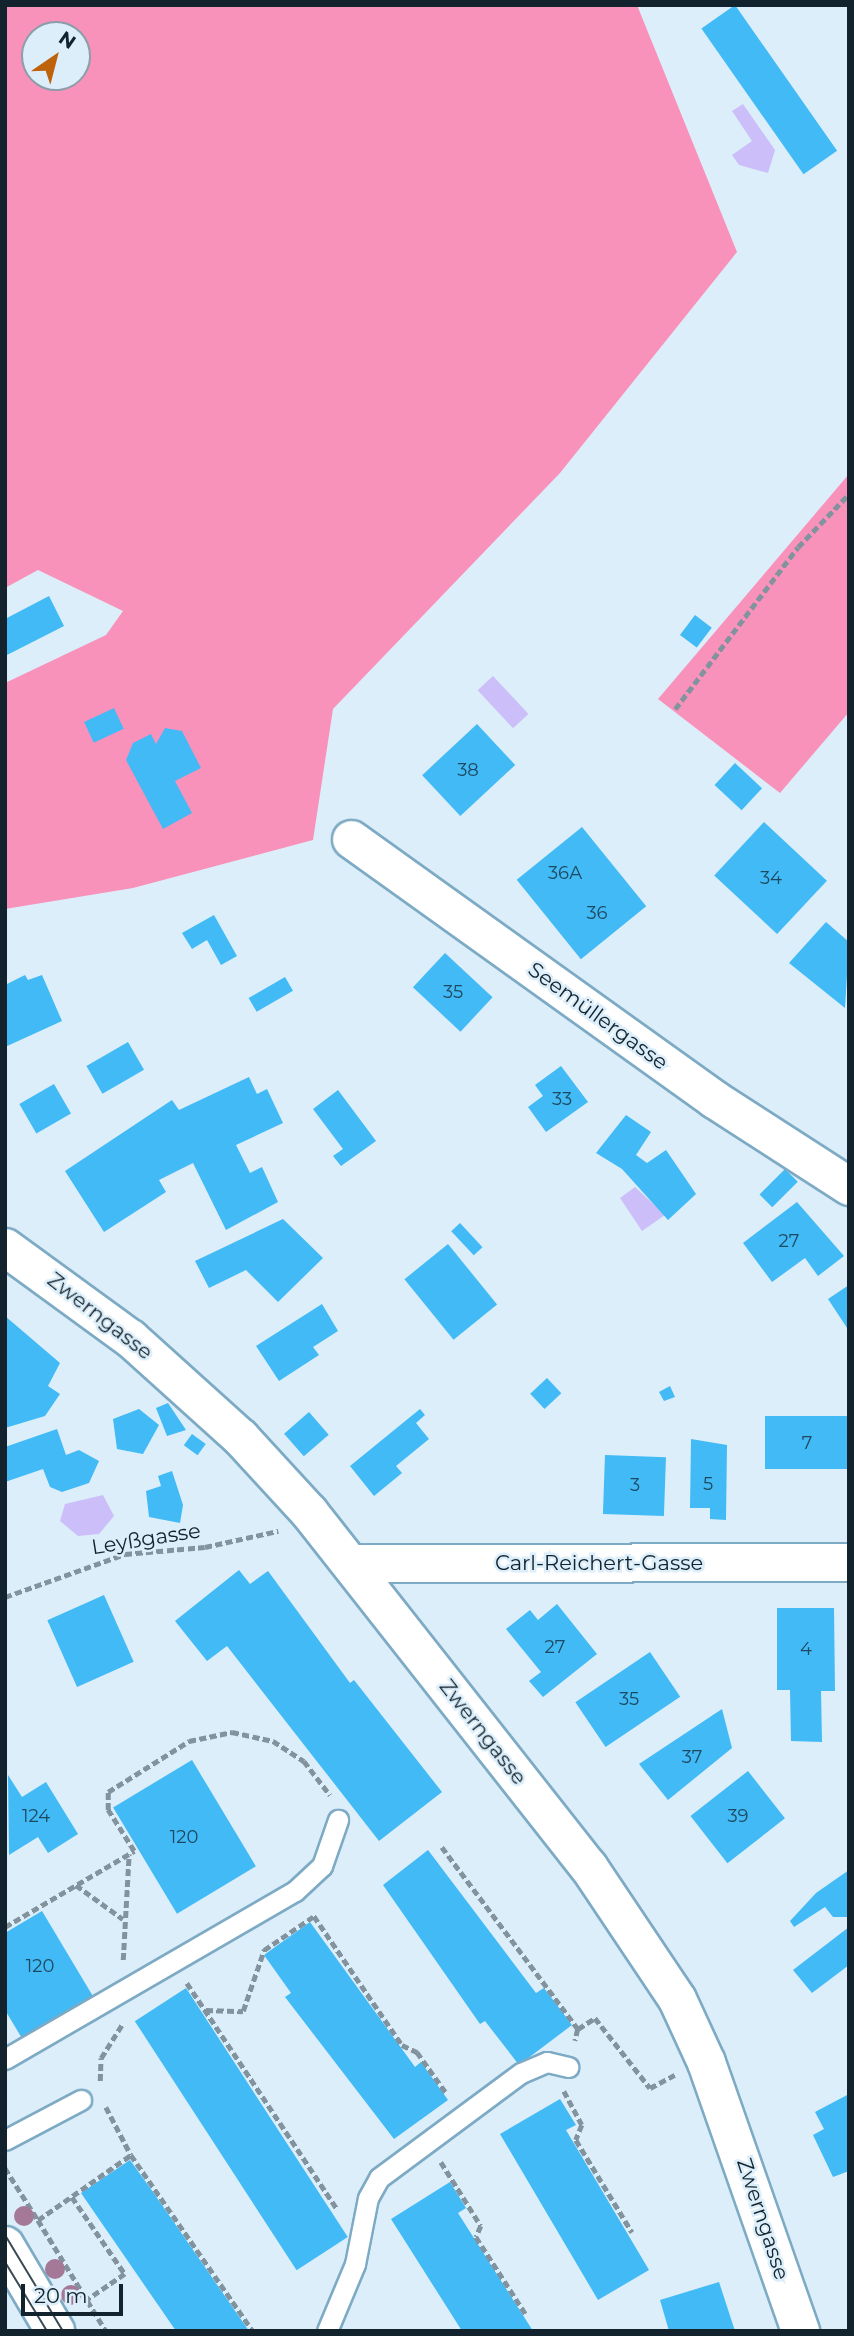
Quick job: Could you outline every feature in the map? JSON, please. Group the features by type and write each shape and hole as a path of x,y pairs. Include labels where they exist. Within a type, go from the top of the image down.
{"main road":[{"path":"5,2246 55,2331"}],"street":[{"name":"Seemüllergasse","path":"351,839 714,1099 849,1186"},
{"name":"Zwerngasse","path":"5,1247 165,1367 240,1437 350,1563 588,1866 677,1999 738,2141 800,2331"},
{"name":"Carl-Reichert-Gasse","path":"350,1563 849,1562"}],"lane":[{"path":"5,2059 309,1880 333,1848 338,1819"},
{"path":"327,2331 361,2239 372,2187 429,2141 536,2064 568,2067"},
{"path":"5,2140 80,2100"}],"path":[{"path":"675,709 798,547 849,494"},
{"name":"Leyßgasse","path":"5,1597 125,1554 205,1547 283,1529"},
{"path":"5,1927 134,1851 108,1810 108,1791 212,1734 254,1734 287,1748 317,1775 338,1819"},
{"path":"442,1847 578,2029"},
{"path":"129,1853 120,1952 130,1987"},
{"path":"76,1885 123,1919"},
{"path":"205,2010 243,2011 264,1950 314,1916 402,2045 417,2052 463,2116"},
{"path":"174,1988 186,1981 361,2239"},
{"path":"131,2017 101,2058 99,2083 131,2155 253,2331"},
{"path":"632,2232 576,2140 582,2125 563,2095 578,2029 595,2018 650,2088 663,2080"},
{"path":"429,2141 481,2226 476,2236 527,2316"},
{"path":"38,2220 131,2155"},
{"path":"5,2168 106,2331"},
{"path":"72,2197 125,2274 86,2300"}],"shaded area":[{"path":"5,5 637,5 737,252 560,473 333,709 313,840 133,888 5,909 5,683 106,635 123,611 38,570 5,588"},
{"path":"743,104 775,150 768,173 739,165 732,155 752,141 732,111"},
{"path":"849,474 849,712 780,793 658,699"},
{"path":"493,676 528,714 513,728 478,690"},
{"path":"635,1187 665,1215 642,1231 620,1198"},
{"path":"103,1495 114,1516 99,1534 78,1536 60,1521 65,1504"}],"building":[{"path":"735,5 837,151 804,174 701,29"},
{"path":"49,596 64,626 5,656 5,619"},
{"path":"695,615 712,628 697,648 680,635"},
{"path":"114,708 124,729 94,743 84,722"},
{"path":"477,724 515,765 460,816 422,775"},
{"path":"165,728 182,731 201,768 175,781 192,813 163,829 126,760 133,743 151,734 156,744"},
{"path":"735,763 762,788 742,810 715,785"},
{"path":"764,822 827,881 777,934 714,875"},
{"path":"582,827 646,906 581,959 517,880"},
{"path":"214,915 237,956 221,965 207,940 192,949 182,933"},
{"path":"826,922 849,942 845,1008 789,963"},
{"path":"445,953 493,997 460,1032 413,987"},
{"path":"25,975 28,980 42,975 62,1021 5,1047 5,985"},
{"path":"285,977 293,991 257,1012 249,998"},
{"path":"128,1042 144,1070 102,1094 86,1066"},
{"path":"561,1066 588,1102 546,1132 528,1107 543,1096 535,1085"},
{"path":"249,1077 257,1094 267,1089 283,1123 236,1145 250,1173 262,1167 278,1202 226,1230 193,1163 159,1180 166,1192 104,1232 65,1171 172,1100 179,1110"},
{"path":"54,1084 71,1113 36,1133 19,1104"},
{"path":"338,1090 376,1141 341,1166 333,1156 343,1149 313,1109"},
{"path":"626,1115 651,1132 636,1155 647,1163 666,1150 696,1194 668,1220 622,1169 596,1153"},
{"path":"785,1169 798,1182 772,1207 760,1194"},
{"path":"797,1202 844,1256 818,1276 805,1258 772,1282 743,1243"},
{"path":"283,1219 323,1258 278,1302 246,1270 209,1288 195,1261"},
{"path":"460,1223 483,1247 474,1255 451,1231"},
{"path":"448,1244 497,1305 454,1340 404,1279"},
{"path":"849,1285 849,1331 828,1299"},
{"path":"322,1304 338,1331 313,1347 319,1355 279,1381 256,1346"},
{"path":"5,1316 60,1363 48,1386 60,1394 45,1416 5,1428"},
{"path":"547,1378 561,1393 545,1409 530,1394"},
{"path":"670,1386 675,1397 664,1401 659,1392"},
{"path":"168,1403 186,1430 167,1436 156,1408"},
{"path":"139,1409 159,1425 143,1454 117,1449 113,1419"},
{"path":"420,1409 425,1415 416,1423 429,1439 396,1466 402,1473 374,1496 350,1466"},
{"path":"309,1412 329,1435 304,1456 284,1434"},
{"path":"765,1416 849,1416 849,1469 765,1469"},
{"path":"57,1429 66,1455 79,1450 99,1461 89,1483 62,1492 50,1487 43,1469 5,1482 5,1447"},
{"path":"192,1434 206,1444 198,1455 184,1445"},
{"path":"691,1439 727,1445 726,1520 710,1519 710,1508 690,1508"},
{"path":"605,1455 666,1457 664,1516 603,1514"},
{"path":"172,1471 183,1505 180,1523 149,1517 146,1491 161,1486 158,1476"},
{"path":"239,1570 250,1584 268,1571 350,1683 354,1680 442,1792 379,1841 227,1646 207,1661 175,1621"},
{"path":"104,1595 134,1662 77,1687 47,1620"},
{"path":"557,1604 597,1654 543,1697 529,1681 541,1672 506,1629 530,1610 538,1620"},
{"path":"777,1608 834,1608 835,1691 821,1691 822,1742 791,1741 790,1690 777,1690"},
{"path":"650,1652 680,1697 606,1747 575,1702"},
{"path":"722,1709 732,1748 668,1800 639,1764"},
{"path":"192,1760 256,1866 177,1914 113,1807"},
{"path":"748,1771 785,1818 727,1863 690,1816"},
{"path":"8,1775 22,1797 46,1782 78,1834 48,1853 38,1837 9,1855"},
{"path":"428,1850 536,1993 544,1988 572,2025 519,2065 485,2021 480,2024 383,1885"},
{"path":"849,1870 849,1917 833,1917 825,1907 794,1927 790,1921 816,1893"},
{"path":"42,1911 94,1998 23,2040 5,2010 5,1933"},
{"path":"310,1922 415,2067 421,2062 448,2100 394,2139 285,1997 291,1993 264,1955"},
{"path":"849,1927 849,1965 812,1993 793,1970"},
{"path":"186,1988 348,2237 297,2270 135,2021"},
{"path":"849,2094 849,2171 833,2177 813,2135 824,2129 815,2112"},
{"path":"560,2099 576,2125 566,2130 649,2270 598,2300 500,2134"},
{"path":"130,2160 249,2331 176,2331 81,2193"},
{"path":"450,2182 466,2208 458,2213 533,2331 462,2331 391,2219"},
{"path":"719,2282 735,2331 669,2331 660,2300"}],"tram line":[{"path":"5,2235 63,2331"},
{"path":"5,2262 47,2331"}]}
